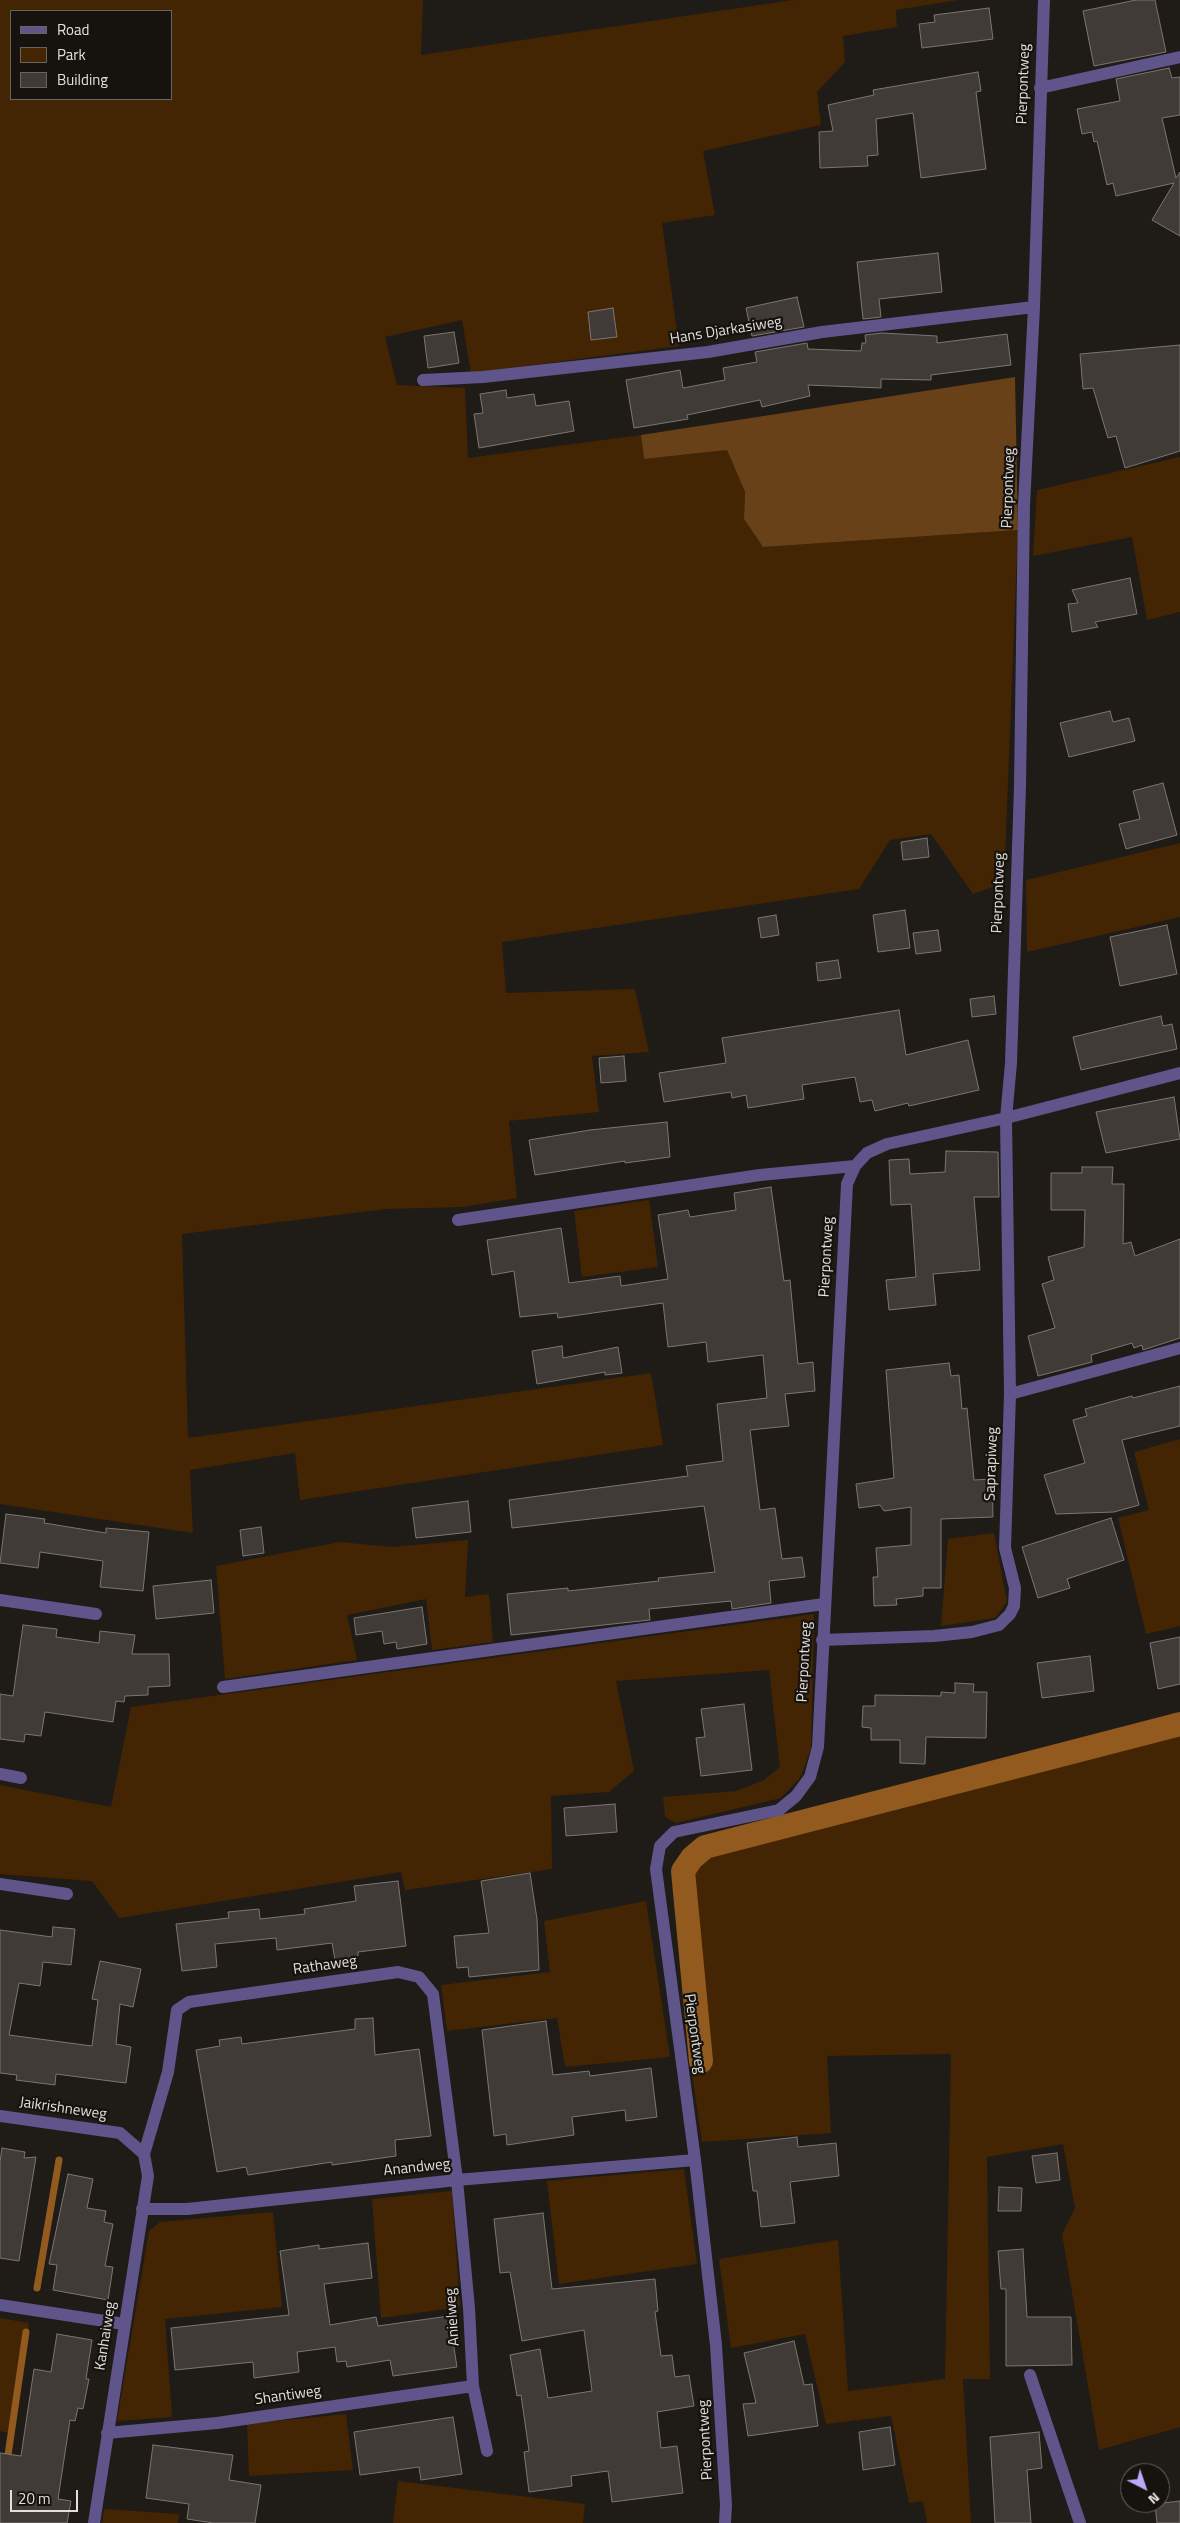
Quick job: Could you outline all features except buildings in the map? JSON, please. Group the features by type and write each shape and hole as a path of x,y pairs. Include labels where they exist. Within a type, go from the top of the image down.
{"street":[{"name":"Pierpontweg","path":"725,2523 726,2505 716,2345 695,2160 656,1869 660,1846 674,1832 779,1810 796,1796 810,1777 818,1747 822,1640 847,1184 855,1166 866,1153 887,1144 1006,1118 1011,1063 1020,786 1024,505 1034,307 1044,0"},
{"path":"1040,88 1180,57"},
{"name":"Hans Djarkasiweg","path":"422,380 483,377 708,352 822,332 1034,307"},
{"path":"1006,1118 1180,1073"},
{"name":"Saprapiweg","path":"822,1640 934,1636 972,1632 999,1625 1010,1614 1014,1606 1015,1588 1005,1548 1010,1394 1006,1118"},
{"path":"458,1220 760,1175 855,1166"},
{"path":"1010,1394 1180,1348"},
{"path":"0,1600 96,1614"},
{"path":"223,1687 824,1604"},
{"path":"0,1774 21,1778"},
{"path":"0,1884 67,1894"},
{"name":"Rathaweg","path":"144,2154 168,2072 177,2010 189,2002 398,1972 419,1977 433,1994 457,2180"},
{"name":"Jaikrishneweg","path":"0,2116 120,2133 144,2154"},
{"name":"Kanhaiweg","path":"94,2523 148,2176 144,2154"},
{"name":"Anandweg","path":"142,2209 187,2209 457,2180 695,2160"},
{"name":"Anielweg","path":"457,2180 469,2308 473,2386 487,2451"},
{"path":"0,2305 124,2324"},
{"path":"1030,2375 1080,2523"},
{"name":"Shantiweg","path":"107,2433 217,2422 473,2386"}],"green space":[{"path":"0,0 423,0 421,55 793,0 958,0 896,10 897,27 843,36 845,62 817,92 821,125 703,151 715,215 662,223 679,346 471,373 462,320 385,337 397,385 465,388 468,458 641,435 644,459 727,450 745,492 744,519 763,547 1018,530 1004,883 973,894 931,834 890,840 859,889 502,942 506,993 635,989 649,1052 592,1056 599,1112 509,1121 517,1198 462,1207 386,1209 182,1234 188,1438 651,1373 663,1445 300,1500 295,1453 190,1470 193,1533 0,1504"},
{"path":"1180,457 1180,612 1147,620 1132,537 1033,556 1037,490"},
{"path":"1180,843 1180,917 1027,952 1026,880"},
{"path":"649,1200 658,1267 582,1277 574,1211"},
{"path":"1180,1439 1180,1626 1146,1634 1118,1518 1149,1510 1134,1452"},
{"path":"994,1533 1007,1602 995,1618 941,1626 948,1539"},
{"path":"468,1540 465,1597 489,1594 493,1642 432,1650 426,1599 347,1615 357,1660 225,1679 216,1566 340,1542 393,1547"},
{"path":"814,1614 811,1749 800,1778 781,1798 676,1823 665,1817 663,1797 736,1791 764,1780 780,1767 769,1670 616,1681 634,1771 609,1792 551,1796 552,1869 405,1890 401,1872 119,1918 92,1881 0,1874 0,1785 111,1807 131,1707"},
{"path":"1180,1724 1180,2427 1099,2450 1062,2234 1075,2208 1063,2144 987,2157 990,2379 963,2379 971,2523 927,2523 923,2501 909,2503 891,2416 826,2424 805,2334 731,2348 719,2259 838,2240 848,2391 945,2379 951,2054 827,2056 831,2133 702,2142 690,2060 700,2060 683,1871 692,1858 705,1847"},
{"path":"646,1901 670,2057 565,2067 557,2018 447,2031 441,1985 550,1972 544,1921"},
{"path":"684,2169 697,2264 559,2284 547,2181"},
{"path":"452,2191 460,2307 381,2318 372,2199"},
{"path":"273,2212 282,2307 165,2319 172,2417 117,2421 149,2231 160,2222"},
{"path":"0,2318 29,2323 12,2434 0,2431"},
{"path":"346,2414 353,2470 249,2476 247,2424"},
{"path":"398,2481 585,2504 583,2523 393,2523"},
{"path":"104,2509 179,2514 178,2523 102,2523"}],"shaded area":[{"path":"1015,377 1018,530 763,547 744,519 745,492 727,450 644,459 641,435"}],"waterway":[{"path":"701,2061 683,1871 692,1858 705,1847 1180,1724"},
{"path":"37,2288 59,2160"},
{"path":"7,2462 26,2332"}]}
